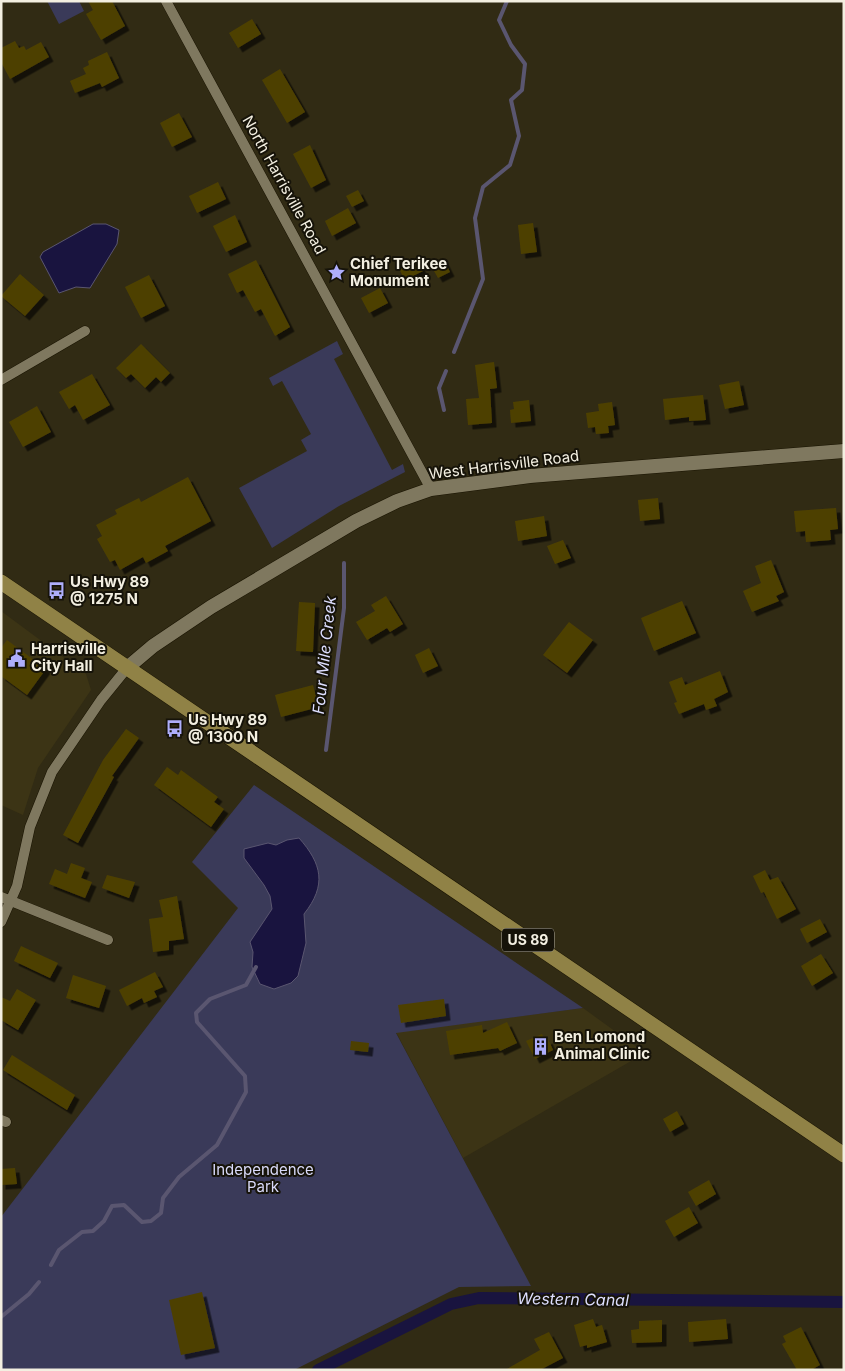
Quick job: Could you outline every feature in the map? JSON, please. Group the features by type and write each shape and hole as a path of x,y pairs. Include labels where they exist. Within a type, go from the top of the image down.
{"main road":[{"name":"West Harrisville Road","path":"127,668 153,646 211,607 316,544 397,501 431,489 530,476 844,450"},
{"name":"US 89","path":"1,582 844,1155"}],"street":[{"name":"North Harrisville Road","path":"166,1 431,489"},
{"path":"1,380 85,331"},
{"path":"1,922 6,900 16,886 30,826 52,772 101,700 127,668"},
{"path":"6,900 108,940"}],"shaded area":[{"path":"93,224 106,224 119,230 117,244 90,288 76,287 59,293 40,257 43,252"},
{"path":"1,611 86,674 91,690 38,768 23,815 1,805"},
{"path":"299,838 313,857 317,866 319,884 316,894 304,914 306,943 298,976 291,983 274,989 260,984 252,967 253,952 250,942 272,909 270,896 264,885 244,858 244,849 268,843 276,845 287,840"},
{"path":"583,1008 645,1053 463,1158 396,1032"}],"green space":[{"path":"47,1 79,1 84,11 59,24"},
{"path":"337,341 343,354 334,359 392,470 403,464 405,472 339,506 272,548 239,488 307,451 301,440 311,434 282,381 273,386 269,378"},
{"name":"Independence Park","path":"254,785 583,1008 396,1033 531,1286 459,1287 294,1370 1,1370 1,1217 238,908 192,862"}],"building":[{"path":"88,1 112,1 125,26 101,40 86,14 93,10"},
{"path":"252,19 261,34 238,48 229,33"},
{"path":"15,41 19,48 24,46 26,50 41,42 49,57 10,79 1,62 1,48"},
{"path":"107,52 119,78 102,87 100,83 75,93 70,81 86,74 83,68 89,65 88,61"},
{"path":"280,69 305,112 287,123 262,80"},
{"path":"179,113 192,137 172,147 160,123"},
{"path":"310,145 326,180 311,188 293,154"},
{"path":"218,182 226,199 197,213 189,196"},
{"path":"358,190 364,201 352,207 346,196"},
{"path":"348,208 356,223 332,236 325,221"},
{"path":"235,215 247,242 226,252 213,226"},
{"path":"533,223 537,252 521,254 518,225"},
{"path":"443,258 450,272 438,278 430,264"},
{"path":"256,260 290,327 275,336 261,309 255,312 243,290 237,293 228,274"},
{"path":"417,260 423,271 405,280 399,269"},
{"path":"20,274 44,295 25,316 1,296"},
{"path":"149,275 165,306 141,318 125,287"},
{"path":"380,288 388,303 369,313 361,298"},
{"path":"141,344 170,373 161,382 156,377 145,388 131,374 126,378 116,368"},
{"path":"494,362 497,388 490,389 492,423 468,425 466,399 479,398 475,365"},
{"path":"92,374 110,405 83,420 75,405 69,409 59,392"},
{"path":"739,381 744,405 725,409 719,385"},
{"path":"703,395 706,420 689,421 689,417 665,420 663,399"},
{"path":"529,400 531,421 511,423 510,410 514,409 513,402"},
{"path":"612,402 615,425 608,426 609,433 596,434 595,427 588,428 586,413 599,411 598,404"},
{"path":"37,406 51,432 23,447 9,422"},
{"path":"188,477 211,521 165,546 168,551 146,563 143,557 120,570 115,560 110,562 97,539 102,536 96,525 117,514 115,510 139,498 141,502"},
{"path":"658,498 660,519 640,521 638,500"},
{"path":"836,508 838,529 830,530 831,540 806,542 805,531 796,532 794,511"},
{"path":"544,516 547,536 518,541 515,521"},
{"path":"563,540 571,558 555,564 547,546"},
{"path":"771,560 784,592 776,596 779,601 752,612 743,591 761,583 755,566"},
{"path":"386,596 403,624 390,632 387,628 367,640 356,622 375,611 371,605"},
{"path":"682,601 696,633 654,651 641,618"},
{"path":"299,602 315,603 313,652 296,651"},
{"path":"569,622 593,640 567,673 543,655"},
{"name":"Harrisville City Hall","path":"7,640 46,669 27,695 1,676 1,648"},
{"path":"429,648 438,666 423,673 415,655"},
{"path":"720,671 728,692 714,699 717,706 706,710 704,704 679,714 674,703 677,702 669,682 682,677 685,685"},
{"path":"313,685 319,707 281,717 275,695"},
{"path":"126,729 139,738 112,776 114,777 78,843 63,835 103,760"},
{"path":"167,767 178,775 181,770 218,797 214,802 224,809 211,827 154,785"},
{"path":"71,863 85,868 81,878 92,882 85,898 49,884 55,869 67,874"},
{"path":"765,870 770,880 778,877 796,909 777,919 764,892 761,893 753,876"},
{"path":"107,875 135,882 129,898 102,888"},
{"path":"177,896 184,939 169,941 169,950 153,952 149,919 163,917 159,900"},
{"path":"820,919 827,932 807,943 800,929"},
{"path":"21,946 58,963 50,978 14,961"},
{"path":"821,954 833,973 812,986 801,966"},
{"path":"155,972 163,987 154,991 157,997 144,1003 142,998 127,1006 119,990"},
{"path":"73,975 106,986 99,1008 66,998"},
{"path":"17,989 36,1000 18,1030 1,1020 1,997 10,1001"},
{"path":"444,999 446,1016 401,1023 398,1005"},
{"path":"507,1022 517,1043 500,1051 498,1048 450,1055 446,1031 482,1025 483,1033"},
{"name":"Ben Lomond Animal Clinic","path":"542,1034 545,1041 548,1039 553,1050 535,1059 526,1041"},
{"path":"351,1041 369,1043 368,1052 350,1050"},
{"path":"12,1055 75,1095 67,1110 3,1070"},
{"path":"677,1111 684,1124 670,1132 663,1119"},
{"path":"15,1168 17,1184 1,1185 1,1169"},
{"path":"709,1180 716,1194 696,1206 688,1192"},
{"path":"689,1207 698,1223 674,1237 665,1221"},
{"path":"202,1292 215,1348 181,1355 169,1300"},
{"path":"593,1319 596,1327 602,1325 607,1342 587,1348 587,1345 580,1347 574,1325"},
{"path":"726,1319 728,1339 689,1342 688,1322"},
{"path":"662,1320 662,1342 632,1343 631,1330 639,1329 639,1321"},
{"path":"801,1327 820,1365 811,1370 797,1370 782,1344 786,1342 783,1336"},
{"path":"549,1332 563,1358 540,1370 505,1370 540,1350 534,1339"}],"waterway":[{"name":"Four Mile Creek","path":"454,352 483,279 475,218 483,187 510,165 519,136 511,100 522,90 525,64 511,45 499,20 507,1"},
{"name":"Four Mile Creek","path":"444,410 439,388 446,371"},
{"name":"Four Mile Creek","path":"326,750 344,608 344,563"},
{"name":"Four Mile Creek","path":"51,1265 59,1250 82,1232 93,1231 104,1221 112,1206 124,1205 142,1222 151,1221 161,1213 163,1198 179,1177 217,1145 246,1092 245,1076 197,1022 196,1013 210,999 246,985 256,967"},
{"name":"Four Mile Creek","path":"1,1317 29,1294 39,1282"},
{"name":"Western Canal","path":"318,1370 451,1304 479,1298 844,1302"}],"place":[{"name":"Chief Terikee Monument","path":"336,273"},
{"name":"Us Hwy 89 @ 1275 N","path":"56,591"},
{"name":"Harrisville City Hall","path":"17,658"},
{"name":"Us Hwy 89 @ 1300 N","path":"174,729"},
{"name":"Ben Lomond Animal Clinic","path":"540,1046"}]}
